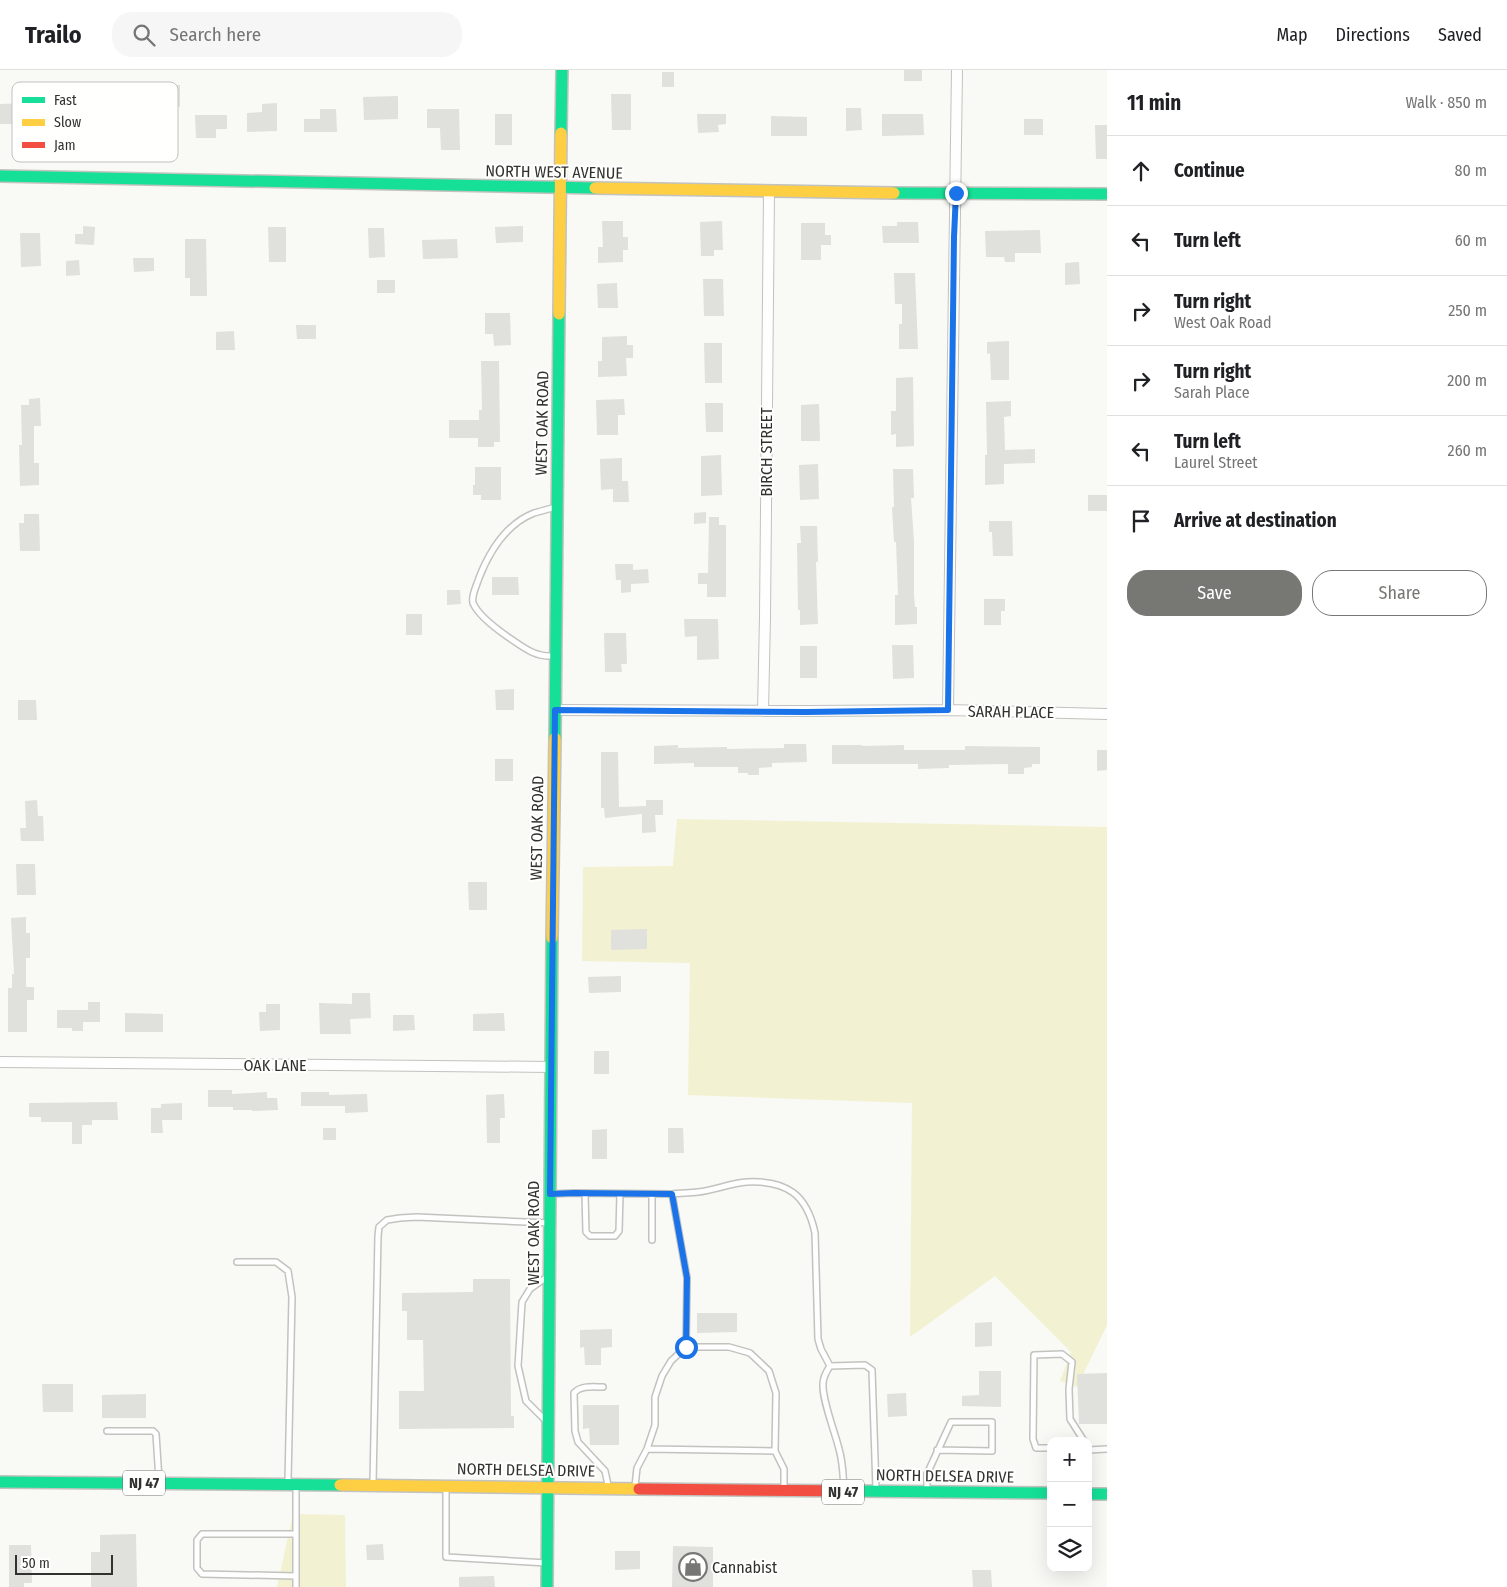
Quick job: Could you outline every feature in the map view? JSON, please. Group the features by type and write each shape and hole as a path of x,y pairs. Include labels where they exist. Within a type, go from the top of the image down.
{"street":[{"name":"WEST OAK ROAD","path":"547,1587 549,1223 562,70"},
{"path":"948,710 958,70"},
{"name":"NORTH WEST AVENUE","path":"0,176 561,189 1107,194"},
{"name":"BIRCH STREET","path":"763,711 769,192"},
{"name":"SARAH PLACE","path":"555,710 948,710 1107,714"},
{"name":"OAK LANE","path":"0,1062 551,1067"},
{"name":"NORTH DELSEA DRIVE","path":"0,1482 1047,1493"},
{"path":"1092,1494 1107,1494"}],"lane":[{"path":"556,656 543,657 530,652 495,628 472,601 481,573 501,536 516,522 534,513 557,507"},
{"path":"550,1194 672,1194 698,1192 747,1182 780,1186 794,1192 804,1202 812,1217 815,1233 818,1339 830,1366"},
{"path":"586,1193 586,1232 590,1236 615,1236 619,1231 620,1194"},
{"path":"652,1194 652,1240"},
{"path":"635,1489 637,1468 647,1449 655,1425 655,1396 662,1376 671,1362 686,1347 687,1278 672,1194"},
{"path":"373,1485 379,1227 387,1220 417,1217 549,1223"},
{"path":"237,1262 276,1262 288,1271 292,1297 292,1484 296,1534 296,1587"},
{"path":"548,1423 526,1401 518,1366 522,1302 530,1289 549,1275"},
{"path":"686,1347 728,1347 750,1353 769,1371 776,1392 775,1451 784,1469 784,1491"},
{"path":"1047,1448 1036,1448 1033,1439 1034,1355 1062,1354 1072,1362 1069,1390 1070,1418 1082,1437"},
{"path":"830,1366 865,1365 872,1370 876,1492"},
{"path":"830,1366 825,1374 822,1385 842,1464 844,1492"},
{"path":"603,1387 583,1387 577,1389 574,1393 575,1430 578,1442 605,1471 609,1488"},
{"path":"927,1492 927,1474 937,1450 951,1422 992,1422 992,1451 937,1450"},
{"path":"107,1432 153,1431 156,1434 159,1483"},
{"path":"647,1449 775,1451"},
{"path":"1092,1450 1107,1449"},
{"path":"446,1486 446,1556 547,1563"},
{"path":"296,1534 202,1534 197,1540 197,1568 202,1574 296,1575"}],"green space":[{"path":"677,819 1107,827 1107,1325 1077,1387 1060,1381 1071,1352 995,1276 910,1337 912,1103 688,1095 690,963 582,961 583,867 673,866"},
{"path":"293,1514 345,1515 346,1587 277,1587"}],"building":[{"path":"904,70 922,70 922,81 904,81"},
{"path":"662,72 674,72 674,87 662,87"},
{"path":"178,85 180,85 180,107 178,107"},
{"path":"611,94 631,94 631,130 612,130"},
{"path":"398,96 398,119 364,120 363,97"},
{"path":"277,103 277,131 247,132 247,113 262,112 262,104"},
{"path":"0,104 12,104 12,124 0,124"},
{"path":"846,108 861,108 862,130 846,131"},
{"path":"320,109 336,109 337,132 304,132 304,119 320,119"},
{"path":"427,109 459,109 460,150 441,150 440,128 427,128"},
{"path":"495,114 512,114 512,145 495,145"},
{"path":"697,114 726,114 726,124 718,125 719,132 698,133"},
{"path":"882,114 923,114 924,135 882,136"},
{"path":"195,115 227,115 227,129 216,129 216,138 196,138"},
{"path":"771,116 807,117 807,136 771,136"},
{"path":"1024,119 1043,119 1043,135 1024,135"},
{"path":"1095,125 1107,125 1107,159 1096,159"},
{"path":"602,221 623,221 623,237 628,237 628,250 623,250 623,262 598,263 598,247 603,247"},
{"path":"722,221 723,250 714,250 714,256 701,256 700,222"},
{"path":"897,222 918,222 919,243 883,243 882,226 897,226"},
{"path":"801,223 825,223 825,235 831,235 831,245 821,245 821,260 801,260"},
{"path":"83,226 95,227 94,245 75,244 75,234 83,234"},
{"path":"523,226 523,242 496,243 495,227"},
{"path":"268,227 286,227 286,262 269,262"},
{"path":"368,228 384,228 385,257 369,258"},
{"path":"1040,230 1041,253 1015,253 1015,262 1005,262 1004,257 986,257 985,231"},
{"path":"20,233 40,233 41,266 21,267"},
{"path":"185,239 206,239 207,296 190,296 190,278 185,278"},
{"path":"457,239 458,258 423,259 422,240"},
{"path":"133,258 154,258 154,271 134,272"},
{"path":"79,260 80,275 66,276 66,261"},
{"path":"1079,262 1080,284 1065,285 1065,263"},
{"path":"894,273 915,273 918,349 899,349 899,324 902,324 902,304 895,304"},
{"path":"703,279 723,279 724,316 704,316"},
{"path":"377,280 395,280 395,293 377,293"},
{"path":"617,283 618,308 598,308 597,284"},
{"path":"485,313 510,313 511,345 494,346 493,334 485,334"},
{"path":"296,325 316,325 316,339 297,339"},
{"path":"234,331 235,350 216,350 216,332"},
{"path":"627,336 627,345 633,345 633,358 626,358 627,376 598,377 598,361 602,361 602,337"},
{"path":"1009,341 1009,380 991,380 990,353 987,354 987,342"},
{"path":"704,343 722,343 722,383 705,383"},
{"path":"481,361 499,361 500,442 494,442 494,447 478,447 478,438 449,438 449,420 479,420 479,410 482,410"},
{"path":"913,377 914,446 896,447 896,434 891,435 891,411 896,411 896,378"},
{"path":"40,398 41,426 34,426 34,463 39,463 39,485 20,486 19,445 22,445 21,405 29,405 29,399"},
{"path":"624,399 625,415 618,415 618,435 597,435 596,400"},
{"path":"1011,401 1011,416 1004,417 1005,450 1035,449 1035,463 1004,464 1004,484 985,485 985,455 987,455 986,402"},
{"path":"705,403 723,403 723,432 706,432"},
{"path":"819,404 820,441 801,441 801,405"},
{"path":"721,455 722,495 701,496 701,456"},
{"path":"622,458 622,481 628,481 629,502 613,502 613,489 601,490 600,459"},
{"path":"818,464 819,499 800,500 799,465"},
{"path":"475,467 501,467 501,500 481,500 481,495 473,495"},
{"path":"893,469 913,469 914,498 911,498 914,541 914,595 915,607 917,607 917,624 895,625 895,595 898,595 896,542 894,542 892,507 894,507"},
{"path":"1088,495 1107,495 1107,511 1088,511"},
{"path":"706,512 706,523 694,524 694,513"},
{"path":"24,514 39,514 40,551 20,551 19,523 24,523"},
{"path":"709,517 719,517 719,525 726,525 726,597 707,597 707,584 698,584 698,573 708,573"},
{"path":"989,521 1012,521 1013,556 993,556 992,532 989,532"},
{"path":"800,526 817,526 818,624 800,625 797,543 801,543"},
{"path":"615,564 633,564 633,570 648,569 649,583 631,584 631,592 621,593 621,580 616,580"},
{"path":"492,577 518,577 519,595 492,595"},
{"path":"447,590 460,590 461,604 447,605"},
{"path":"984,599 1005,599 1005,611 1001,611 1001,625 984,625"},
{"path":"406,614 422,614 422,635 406,635"},
{"path":"684,619 718,619 719,659 697,660 697,636 685,637"},
{"path":"604,633 626,633 627,664 621,664 622,672 605,672"},
{"path":"892,645 913,645 914,678 893,679"},
{"path":"800,646 817,646 817,678 800,678"},
{"path":"514,689 514,710 496,710 495,690"},
{"path":"18,700 36,700 37,720 18,720"},
{"path":"784,744 806,744 807,762 772,763 772,767 759,768 759,775 738,773 738,767 694,767 694,763 654,764 654,746 678,745 678,748 727,747 727,749 784,748"},
{"path":"832,745 904,745 904,750 965,750 965,746 1040,747 1040,764 1032,764 1032,767 1024,768 1024,774 1008,774 1008,764 949,765 949,768 918,769 918,764 832,764"},
{"path":"1097,750 1107,750 1107,770 1097,771"},
{"path":"601,752 618,752 619,807 646,806 646,800 663,800 663,815 655,815 656,832 642,833 642,814 605,818 604,808 601,808"},
{"path":"495,759 513,759 513,781 495,781"},
{"path":"37,800 38,816 43,816 44,841 21,841 20,828 26,828 25,801"},
{"path":"16,864 35,864 36,895 17,895"},
{"path":"468,882 487,882 487,910 469,910"},
{"path":"26,917 26,933 30,933 30,958 26,958 26,987 34,987 34,1000 27,1000 27,1032 8,1032 8,988 12,988 12,974 14,974 11,918"},
{"path":"647,929 647,949 611,950 611,930"},
{"path":"621,976 621,992 589,993 588,977"},
{"path":"352,993 370,993 371,1018 350,1019 351,1034 320,1034 319,1003 352,1004"},
{"path":"88,1002 100,1002 100,1022 83,1022 83,1031 72,1031 72,1028 57,1028 57,1010 88,1010"},
{"path":"266,1004 280,1004 280,1030 260,1031 259,1012 266,1012"},
{"path":"125,1013 163,1014 163,1032 125,1032"},
{"path":"504,1013 505,1031 473,1031 473,1014"},
{"path":"393,1015 414,1015 415,1030 393,1031"},
{"path":"594,1051 609,1051 609,1074 594,1074"},
{"path":"208,1090 232,1090 232,1094 267,1092 267,1098 277,1098 278,1110 252,1111 233,1110 233,1107 208,1107"},
{"path":"301,1092 329,1092 329,1095 367,1094 368,1112 345,1113 345,1106 301,1106"},
{"path":"504,1094 505,1118 500,1118 500,1143 487,1143 486,1095"},
{"path":"117,1102 118,1120 92,1120 92,1125 82,1125 82,1144 72,1144 72,1122 41,1122 41,1117 29,1117 29,1103"},
{"path":"182,1103 182,1120 162,1120 163,1133 151,1133 151,1108 161,1108 161,1104"},
{"path":"323,1128 336,1128 336,1140 323,1140"},
{"path":"668,1128 683,1128 684,1153 668,1153"},
{"path":"607,1129 607,1159 592,1159 592,1130"},
{"path":"473,1279 510,1279 511,1416 514,1416 514,1428 399,1429 399,1391 424,1391 423,1340 407,1340 407,1311 402,1311 402,1293 473,1292"},
{"path":"697,1313 737,1313 737,1332 697,1333"},
{"path":"992,1322 992,1346 975,1347 975,1323"},
{"path":"612,1329 612,1347 601,1348 601,1365 585,1365 584,1347 580,1348 580,1330"},
{"path":"979,1371 1001,1371 1001,1407 962,1406 962,1396 979,1395"},
{"path":"1107,1373 1107,1424 1079,1424 1077,1374"},
{"path":"42,1384 73,1384 73,1412 43,1412"},
{"path":"906,1393 907,1416 888,1417 887,1394"},
{"path":"146,1394 146,1418 102,1418 102,1395"},
{"path":"583,1405 619,1405 619,1445 590,1445 589,1428 583,1429"},
{"path":"136,1534 137,1587 91,1587 91,1552 100,1552 100,1535"},
{"path":"383,1544 384,1560 367,1560 366,1545"},
{"path":"9,1545 31,1545 32,1583 24,1583 24,1587 9,1587"},
{"name":"Cannabist","path":"673,1546 713,1547 713,1587 672,1587"},
{"path":"615,1551 640,1551 640,1569 615,1570"},
{"path":"972,1570 991,1570 992,1587 973,1587"},
{"path":"494,1576 495,1587 459,1587 459,1577"}],"traffic: fast":[{"path":"561,133 562,70"},
{"path":"0,176 595,188"},
{"path":"894,193 1107,194"},
{"path":"555,738 559,314"},
{"path":"547,1587 552,938"},
{"path":"0,1482 340,1485"},
{"path":"855,1491 1047,1493"},
{"path":"1092,1494 1107,1494"}],"traffic: slow":[{"path":"559,314 561,133"},
{"path":"595,188 894,193"},
{"path":"552,938 555,738"},
{"path":"340,1485 639,1489"}],"traffic: jam":[{"path":"639,1489 855,1491"}],"place":[{"name":"Cannabist","path":"693,1567"}],"route":[{"path":"686,1347 688,1314 687,1278 672,1194 550,1194 555,710 806,712 948,710 956,193"}]}
